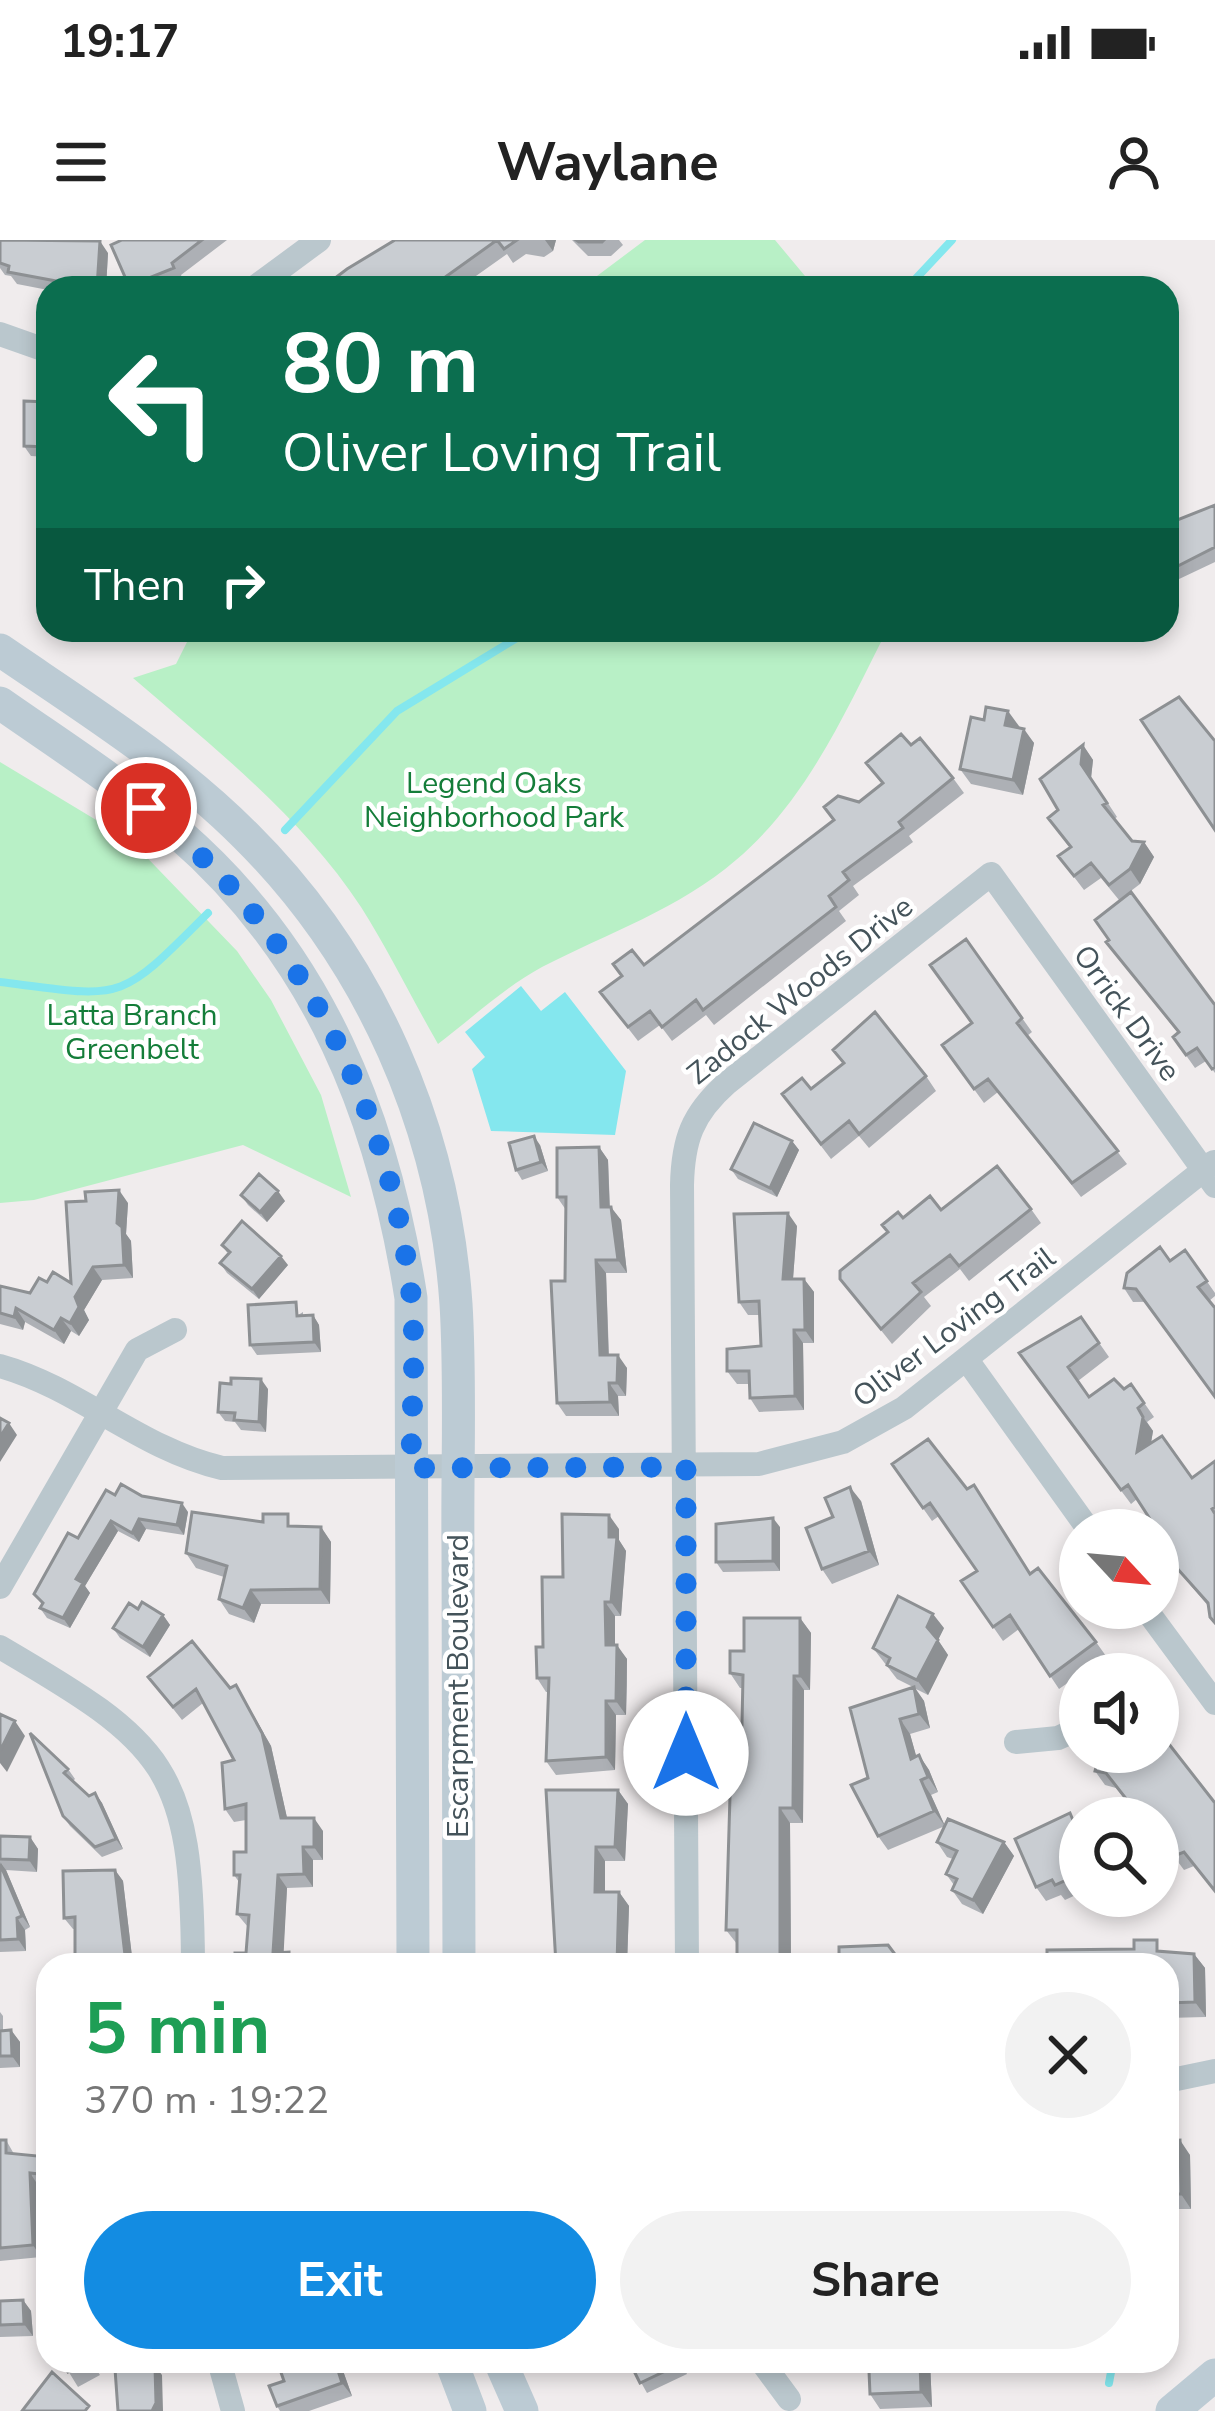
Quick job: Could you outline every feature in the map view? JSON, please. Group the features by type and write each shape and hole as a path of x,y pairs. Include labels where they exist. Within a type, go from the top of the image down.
{"main road":[{"name":"Escarpment Boulevard","path":"0,650 161,762 248,837 341,952 384,1027 438,1178 450,1248 457,1468 459,1953"},
{"name":"Escarpment Boulevard","path":"0,703 116,784 210,862 288,958 332,1027 395,1196 412,1298 413,1953"},
{"path":"456,2373 470,2411"},
{"path":"502,2373 509,2407"},
{"path":"1172,2411 1215,2375"}],"street":[{"path":"268,276 305,244"},
{"path":"0,334 36,347"},
{"name":"Orrick Drive","path":"991,874 1211,1173"},
{"name":"Zadock Woods Drive","path":"687,1953 682,1185 691,1123 727,1083 991,874"},
{"name":"Oliver Loving Trail","path":"0,1366 34,1378 167,1451 222,1468 759,1464 831,1447 904,1408 1211,1173"},
{"path":"0,1588 136,1351 175,1330"},
{"path":"967,1360 1074,1509"},
{"path":"1160,1629 1215,1703"},
{"path":"0,1647 96,1703 155,1761 179,1812 190,1857 193,1953"},
{"path":"1016,1742 1059,1738"},
{"path":"1179,2078 1215,2071"},
{"path":"222,2373 233,2411"},
{"path":"770,2373 789,2399"}],"green space":[{"path":"645,240 775,240 805,276 597,276"},
{"name":"Legend Oaks Neighborhood Park","path":"187,642 881,642 804,782 736,860 667,906 528,975 438,1044 338,874 255,785 133,678 176,664"},
{"name":"Latta Branch Greenbelt","path":"0,762 131,841 237,951 271,1000 321,1095 351,1197 243,1145 34,1200 0,1203"}],"water":[{"path":"521,986 541,1011 565,992 626,1071 615,1135 491,1131 472,1069 485,1057 465,1032"}],"building":[{"path":"0,240 100,241 98,276 36,277 8,272 9,266 0,263"},
{"path":"122,240 202,240 172,263 174,268 154,276 125,276 111,245"},
{"path":"395,240 497,240 447,276 338,276"},
{"path":"24,401 36,402 36,446 24,446"},
{"path":"1215,505 1215,547 1179,565 1179,519"},
{"path":"1179,697 1215,741 1215,830 1141,720"},
{"path":"986,707 1008,711 1005,725 1024,729 1013,780 960,769 971,717 984,720"},
{"path":"901,734 911,745 920,738 953,778 899,822 903,828 843,872 849,880 829,896 836,907 703,1010 696,1000 662,1027 650,1011 628,1027 600,992 622,976 613,964 632,950 644,965 834,820 824,807 838,796 859,802 883,783 866,763"},
{"path":"1083,745 1081,764 1107,803 1103,805 1132,841 1144,842 1130,869 1109,885 1091,863 1074,876 1058,856 1071,847 1048,818 1058,810 1040,779"},
{"path":"1131,892 1215,1005 1212,1069 1197,1048 1186,1055 1173,1037 1179,1032 1106,942 1095,920"},
{"path":"966,939 1022,1018 1017,1023 1118,1151 1072,1183 988,1079 974,1089 942,1045 972,1023 930,965"},
{"path":"875,1012 926,1076 859,1134 849,1121 821,1144 782,1094 802,1078 811,1089 844,1063 833,1050"},
{"path":"754,1123 792,1141 770,1188 731,1169"},
{"path":"534,1136 541,1162 516,1170 509,1143"},
{"path":"599,1147 601,1207 611,1207 618,1260 596,1260 600,1355 618,1355 617,1383 609,1383 610,1402 557,1403 551,1281 565,1281 566,1197 557,1197 557,1148"},
{"path":"997,1166 1031,1209 959,1266 950,1255 913,1283 921,1292 881,1329 840,1279 840,1271 888,1232 882,1225 898,1212 903,1218 930,1196 941,1210"},
{"path":"259,1174 278,1191 260,1212 241,1195"},
{"path":"119,1190 117,1223 122,1227 124,1265 93,1267 75,1297 79,1307 70,1323 61,1318 54,1330 16,1308 14,1317 0,1313 0,1286 30,1293 39,1278 47,1282 53,1272 71,1283 66,1202 86,1201 85,1192"},
{"path":"788,1213 783,1279 804,1279 805,1330 794,1330 795,1396 750,1398 749,1371 727,1371 727,1349 761,1346 759,1301 739,1302 734,1214"},
{"path":"242,1221 281,1256 252,1289 220,1263 230,1252 222,1245"},
{"path":"1160,1247 1170,1261 1185,1250 1207,1281 1198,1287 1215,1308 1215,1397 1136,1289 1124,1288 1127,1273"},
{"path":"296,1302 297,1316 313,1315 314,1342 250,1345 248,1305"},
{"path":"1081,1317 1099,1343 1068,1367 1089,1397 1114,1379 1124,1389 1131,1384 1144,1403 1138,1408 1143,1417 1137,1452 1162,1436 1192,1478 1215,1461 1215,1623 1208,1603 1179,1570 1179,1509 1144,1509 1128,1485 1121,1490 1019,1353"},
{"path":"231,1378 261,1379 259,1422 234,1420 235,1413 218,1412 220,1383 231,1384"},
{"path":"928,1439 967,1489 974,1485 1030,1574 1038,1568 1059,1595 1059,1629 1086,1629 1096,1642 1081,1653 1059,1653 1059,1669 1050,1676 1010,1615 993,1627 961,1581 977,1571 930,1503 923,1508 892,1464"},
{"path":"121,1484 142,1496 182,1503 177,1525 139,1519 132,1533 111,1521 76,1579 83,1583 63,1618 40,1608 43,1603 34,1594 68,1533 78,1538 106,1490 115,1495"},
{"path":"850,1487 869,1551 822,1569 806,1528 833,1517 825,1498"},
{"path":"192,1512 263,1522 263,1514 288,1514 288,1526 321,1527 320,1589 251,1590 243,1608 219,1599 227,1566 186,1553"},
{"path":"562,1514 609,1515 609,1537 617,1537 611,1602 605,1602 606,1645 617,1645 616,1701 606,1701 606,1757 546,1761 549,1678 537,1678 536,1647 543,1647 542,1577 563,1577"},
{"path":"773,1518 773,1561 716,1562 716,1524"},
{"path":"898,1596 933,1614 927,1627 938,1640 917,1680 887,1665 890,1658 873,1648"},
{"path":"142,1602 163,1615 143,1647 113,1628 129,1603 138,1609"},
{"path":"744,1618 800,1618 800,1676 794,1676 793,1808 780,1808 780,1953 737,1953 737,1930 726,1930 730,1796 725,1725 742,1725 743,1675 730,1673 730,1651 744,1651"},
{"path":"192,1641 230,1688 236,1685 262,1733 281,1818 314,1818 314,1847 303,1847 304,1874 278,1875 273,1953 246,1953 249,1915 237,1914 240,1875 234,1875 234,1852 246,1852 246,1804 225,1809 222,1763 234,1760 196,1689 173,1707 148,1677"},
{"path":"914,1687 919,1714 900,1719 911,1759 919,1755 928,1777 921,1780 934,1811 878,1836 851,1785 868,1778 850,1708"},
{"path":"0,1714 15,1721 0,1751"},
{"path":"30,1733 68,1769 64,1773 89,1796 95,1793 116,1839 95,1847 63,1816"},
{"path":"1179,1757 1215,1803 1215,1891 1184,1852 1179,1854 1179,1797 1125,1797 1106,1773 1179,1773"},
{"path":"546,1790 618,1790 615,1847 596,1847 595,1892 619,1892 617,1953 555,1953"},
{"path":"1059,1818 1059,1883 1052,1880 1036,1887 1015,1839"},
{"path":"948,1819 1004,1842 973,1900 952,1890 957,1879 946,1874 957,1851 937,1842"},
{"path":"0,1836 30,1837 29,1860 0,1859"},
{"path":"0,1864 22,1916 17,1918 18,1939 0,1940"},
{"path":"115,1870 125,1953 75,1953 75,1917 64,1918 63,1871"},
{"path":"1134,1940 1157,1940 1157,1951 1194,1954 1195,2002 1179,2003 1179,1953 1047,1953 1047,1950 1134,1949"},
{"path":"888,1945 894,1953 839,1953 839,1947"},
{"path":"11,2030 12,2056 0,2056 0,2031"},
{"path":"0,2140 6,2140 6,2153 36,2156 36,2174 30,2173 33,2245 0,2248"},
{"path":"23,2300 24,2324 0,2325 0,2301"},
{"path":"51,2373 89,2406 85,2411 22,2411"},
{"path":"115,2373 155,2373 152,2411 118,2411"},
{"path":"281,2373 339,2373 342,2383 277,2406 269,2386 284,2381"},
{"path":"635,2373 661,2373 640,2383"},
{"path":"869,2373 920,2373 921,2392 870,2394"}],"waterway":[{"path":"918,276 952,240"},
{"path":"285,830 397,711 510,642"},
{"path":"0,982 73,991 117,988 155,964 208,913"},
{"path":"1109,2383 1111,2373"}],"route":[{"path":"146,808 210,862 288,958 332,1027 365,1106 395,1196 412,1298 411,1468 686,1467 686,1753"}]}
